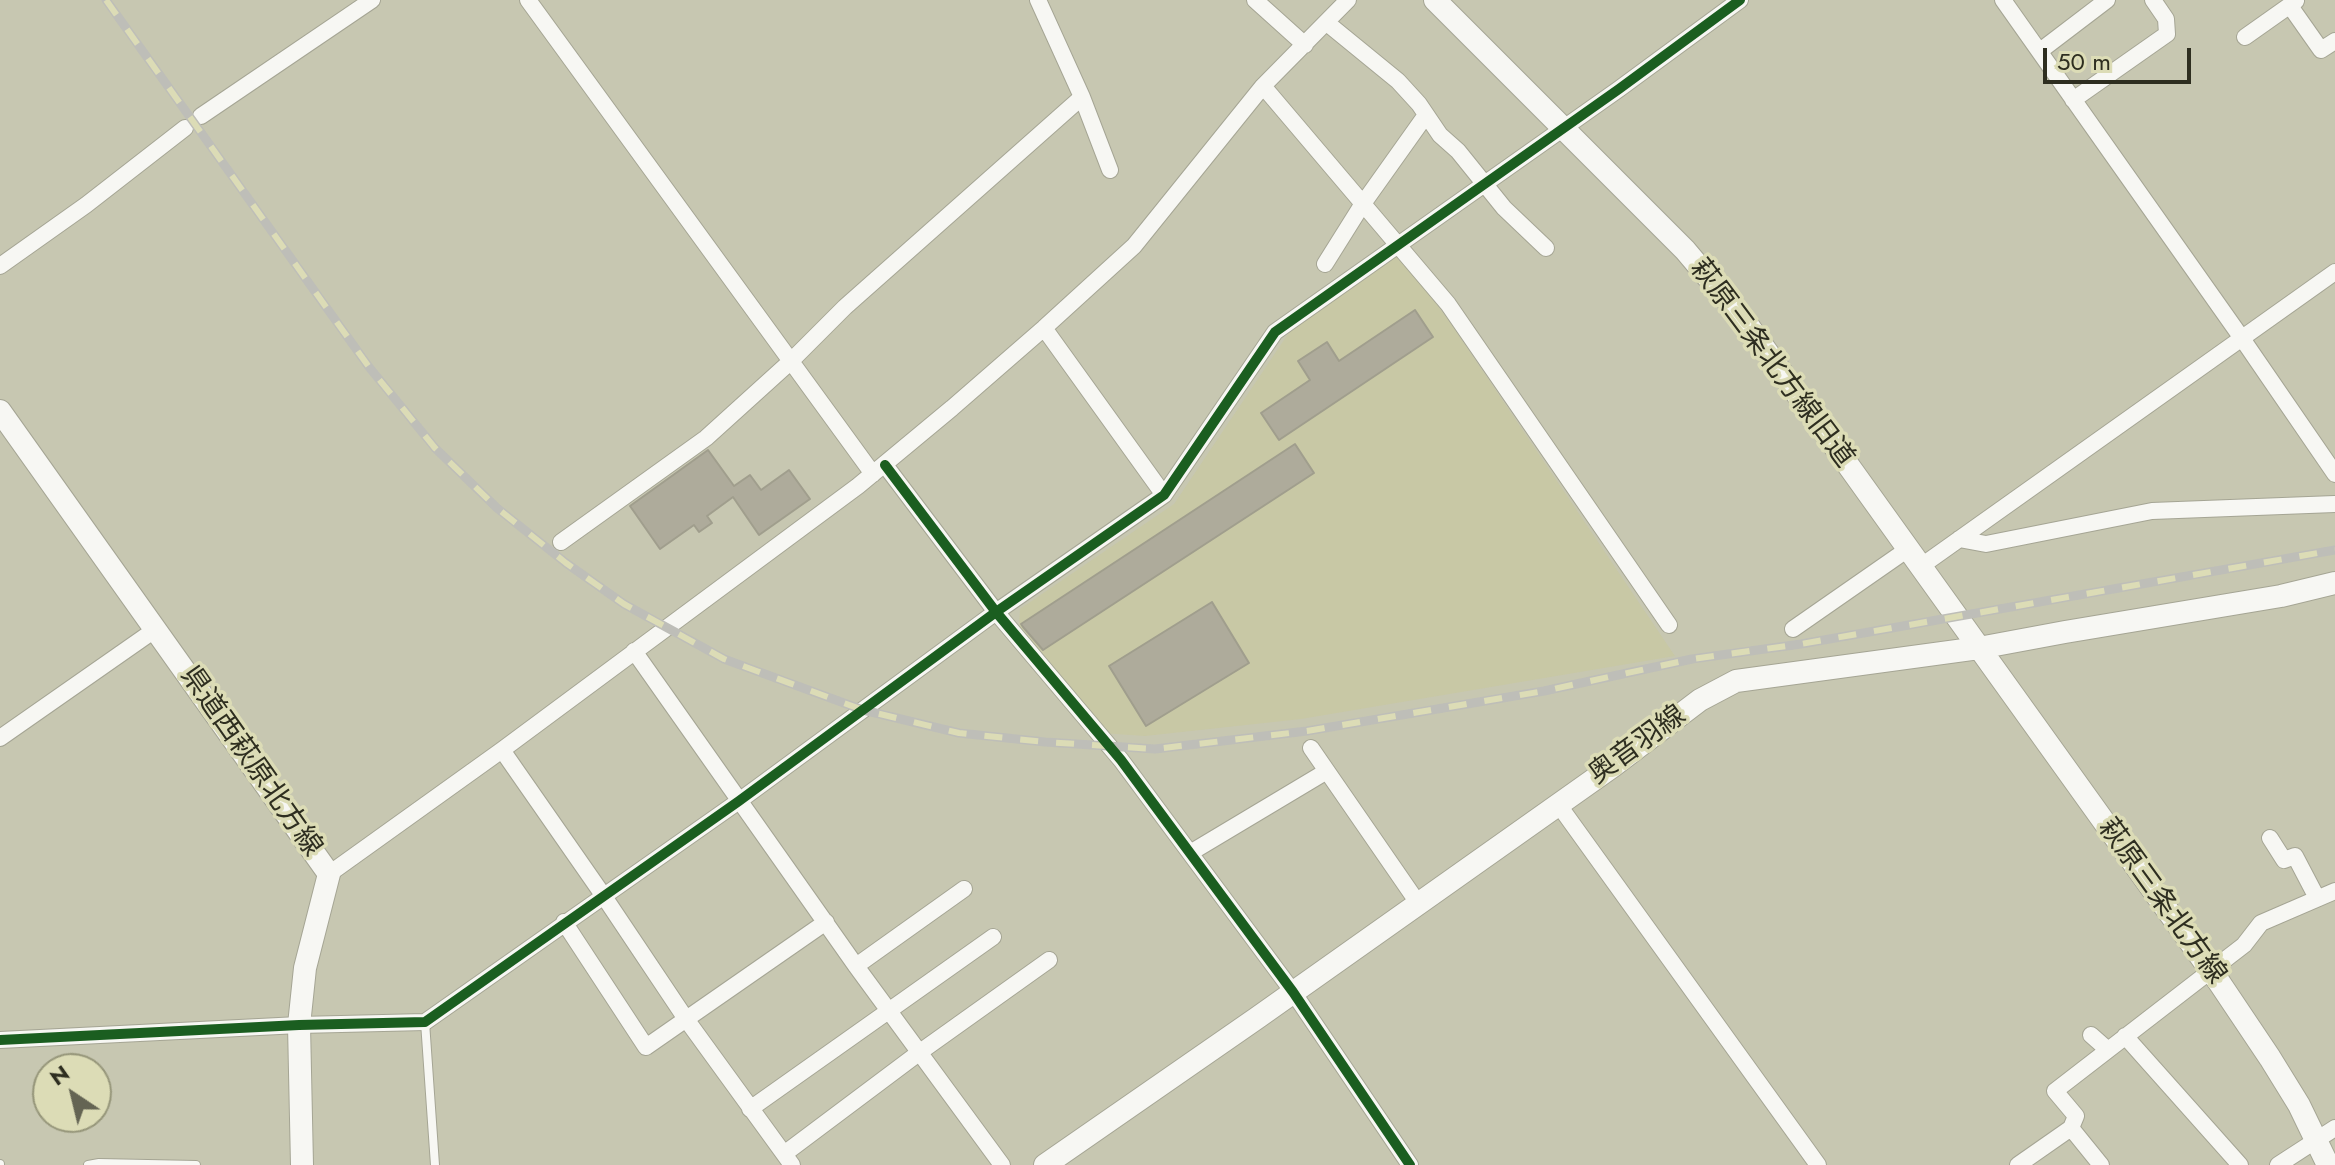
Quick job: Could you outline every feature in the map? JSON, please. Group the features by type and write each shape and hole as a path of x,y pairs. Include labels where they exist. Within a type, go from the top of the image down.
{"main road":[{"name":"萩原三条北方線旧道","path":"1435,0 1685,250 1721,291 1979,648"},
{"name":"県道西萩原北方線","path":"0,411 329,874 305,968 299,1025 302,1165"},
{"name":"奥音羽線","path":"1045,1165 1558,804 1700,700 1736,681 1979,648 2281,596 2335,583"},
{"name":"萩原三条北方線","path":"1979,648 2211,970 2299,1105 2328,1165"}],"street":[{"path":"201,116 372,0"},
{"path":"528,0 790,362 1121,760 1293,992 1410,1165"},
{"path":"1038,0 1082,97 1110,170"},
{"path":"1255,0 1305,45"},
{"path":"329,874 502,750 879,470 1134,246 1263,86 1348,0"},
{"path":"0,1040 425,1022 1164,495 1275,332 1740,0"},
{"path":"2003,0 2335,474"},
{"path":"2040,51 2107,0"},
{"path":"2073,100 2167,34 2166,19 2153,0"},
{"path":"2245,37 2294,3 2321,50 2335,41"},
{"path":"1327,23 1398,81 1504,208 1546,248"},
{"path":"1263,86 1448,304 1669,625"},
{"path":"561,542 706,438 845,307 1082,97"},
{"path":"1325,264 1362,205 1426,115"},
{"path":"0,266 86,205 185,128"},
{"path":"1793,629 1914,558 1959,539 2335,272"},
{"path":"1044,328 1164,495"},
{"path":"1959,539 1986,544 2152,511 2335,504"},
{"path":"0,738 156,629"},
{"path":"634,651 856,966 1002,1165"},
{"path":"1311,748 1418,903"},
{"path":"502,750 686,1019 788,1160 920,1052 1049,960"},
{"path":"1190,853 1327,771"},
{"path":"1558,804 1818,1165"},
{"path":"2270,838 2284,860 2295,856 2317,898"},
{"path":"856,966 964,889"},
{"path":"2018,1165 2071,1128 2076,1116 2055,1091 2244,945 2261,923 2335,891"},
{"path":"564,922 646,1047 826,922"},
{"path":"750,1109 993,937"},
{"path":"2091,1035 2108,1050"},
{"path":"2125,1036 2240,1165"},
{"path":"2071,1128 2101,1165"},
{"path":"2278,1165 2335,1128"}],"lane":[{"path":"425,1022 435,1165"},
{"path":"88,1165 196,1165"}],"shaded area":[{"path":"1399,254 1449,321 1675,656 1301,719 1145,736 1101,733 1019,625 1020,609 1174,504 1290,331"}],"building":[{"path":"1415,310 1433,337 1279,440 1261,413 1310,380 1298,361 1327,342 1339,361"},
{"path":"1295,444 1314,473 1043,650 1021,624"},
{"path":"708,450 734,486 750,475 761,490 789,470 810,499 759,535 733,497 707,516 712,523 699,532 694,525 660,549 630,506"},
{"path":"1212,602 1249,663 1146,726 1109,666"}],"railway":[{"path":"106,0 369,367 435,448 497,508 624,604 724,659 863,710 959,733 1155,749 1307,731 1544,691 1692,659 1801,644 2335,550"}],"cycle path":[{"path":"0,1040 425,1022 1164,495 1275,332 1740,0"},
{"path":"885,465 996,612 1121,760 1293,992 1410,1165"}]}
